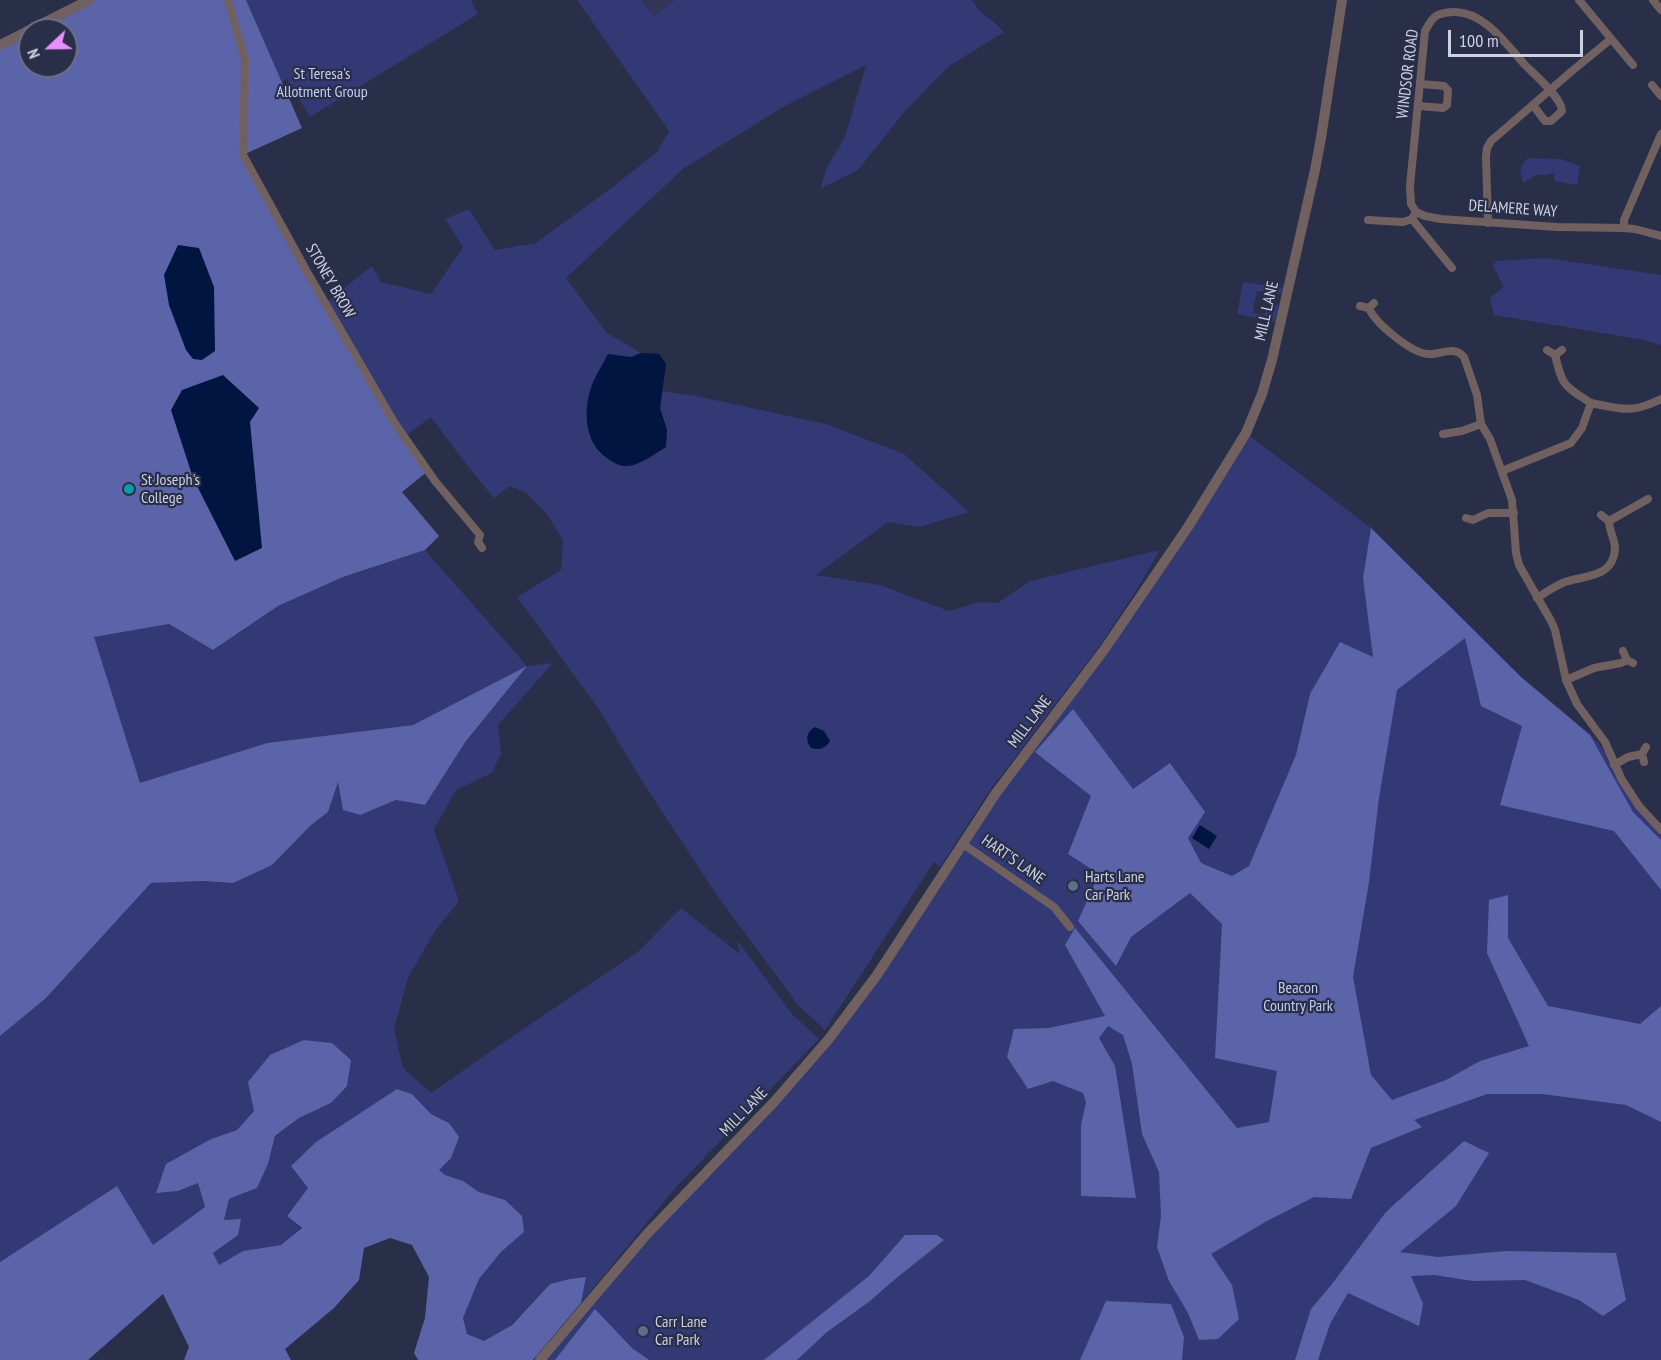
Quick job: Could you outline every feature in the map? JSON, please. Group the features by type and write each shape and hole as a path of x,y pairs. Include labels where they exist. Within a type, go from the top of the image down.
{"street":[{"path":"0,45 89,0"},
{"name":"STONEY BROW","path":"228,0 245,60 243,155 394,422 435,481 480,535 478,542 482,548"},
{"name":"MILL LANE","path":"540,1360 647,1234 774,1102 828,1040 877,975 996,793 1104,650 1188,527 1246,433 1262,394 1272,360 1315,170 1322,138 1342,0"},
{"path":"1579,0 1633,65"},
{"path":"1654,0 1661,10"},
{"name":"WINDSOR ROAD","path":"1414,215 1410,186 1425,31 1431,18 1444,12 1465,12 1484,22 1550,91"},
{"path":"1488,223 1487,148 1491,141 1611,39"},
{"path":"1419,106 1443,108 1447,105 1449,97 1448,90 1444,86 1421,84"},
{"path":"1652,86 1661,96"},
{"path":"1533,105 1545,121 1551,121 1562,111 1562,106 1550,91"},
{"path":"1624,228 1624,220 1661,134"},
{"path":"1414,215 1452,268"},
{"name":"DELAMERE WAY","path":"1368,220 1403,222 1414,215 1488,223 1624,228 1661,236"},
{"path":"1368,306 1372,315 1379,322 1402,343 1417,352 1429,355 1454,351 1460,352 1464,357 1477,395 1481,424 1490,439 1512,500 1519,565 1555,630 1566,680 1577,704 1605,742 1622,780 1639,806 1661,830"},
{"path":"1554,352 1564,385 1591,403 1625,410 1661,399"},
{"path":"1502,471 1571,443 1582,428 1591,403"},
{"path":"1443,433 1462,432 1481,424"},
{"path":"1609,521 1647,503"},
{"path":"1465,518 1473,520 1488,513 1514,513"},
{"path":"1601,515 1609,521"},
{"path":"1537,598 1567,581 1600,573 1611,564 1615,544 1609,521"},
{"path":"1566,680 1594,668 1630,662 1623,651"},
{"path":"1614,765 1628,757 1644,755"},
{"name":"HART'S LANE","path":"963,844 1054,907 1070,927"}],"shaded area":[{"path":"642,0 675,0 654,16"},
{"path":"178,245 199,248 214,287 215,351 202,360 193,359 186,350 169,305 164,275"},
{"path":"641,353 659,354 666,364 660,408 667,430 666,447 638,463 622,466 607,458 594,445 588,428 588,400 593,382 608,354 631,357"},
{"path":"223,375 259,408 250,422 262,548 235,561 193,478 171,410 182,390"},
{"path":"815,727 824,731 830,741 822,748 811,748 808,742 807,736"},
{"path":"1200,825 1217,836 1209,849 1192,838"}],"green space":[{"path":"89,0 246,0 302,128 243,155 354,356 428,471 402,492 439,536 425,550 343,577 278,606 213,650 169,624 94,637 140,783 267,743 413,725 527,666 466,741 425,805 396,800 360,815 343,810 338,782 328,812 311,825 272,865 233,883 204,881 151,883 46,998 0,1036 0,45 18,36 18,78 78,78 78,18 53,18"},
{"name":"St Teresa's Allotment Group","path":"246,0 471,0 478,14 310,117 287,79 282,82"},
{"path":"577,0 642,0 654,16 675,0 971,0 1004,32 949,66 905,111 858,170 820,189 827,167 845,137 866,65 783,107 683,169 566,278 607,333 641,353 631,357 616,356 629,466 647,459 666,447 667,430 660,409 662,391 696,396 826,424 904,454 969,512 919,527 888,522 816,575 880,585 949,611 980,602 998,603 1030,581 1160,550 1099,647 990,790 940,867 934,862 825,1030 798,1005 716,894 644,784 598,708 517,597 561,570 563,541 548,515 526,493 510,486 494,498 431,417 404,437 325,303 372,266 381,282 431,294 463,247 445,219 469,209 495,250 536,243 657,152 669,131"},
{"path":"1529,158 1561,159 1580,166 1577,185 1554,181 1555,173 1536,175 1523,183 1521,169 1523,163"},
{"path":"1547,258 1661,275 1661,345 1644,340 1494,315 1490,298 1504,287 1493,266 1496,261"},
{"path":"1243,282 1283,288 1281,294 1257,291 1253,313 1264,315 1274,305 1279,305 1275,322 1237,314"},
{"name":"Beacon Country Park","path":"1246,433 1371,528 1521,677 1591,735 1610,757 1622,780 1661,830 1661,1360 540,1360 828,1040 996,793 1104,650"},
{"path":"1371,528 1521,677 1590,735 1633,812 1661,840 1661,890 1614,831 1500,805 1522,726 1481,706 1465,638 1397,690 1353,977 1371,1075 1392,1100 1446,1080 1480,1061 1529,1046 1487,953 1489,900 1508,895 1508,938 1548,1006 1640,1024 1661,1006 1661,1122 1626,1105 1542,1094 1487,1094 1414,1120 1422,1127 1371,1148 1351,1199 1314,1197 1211,1254 1232,1285 1239,1319 1218,1339 1199,1340 1188,1313 1169,1281 1157,1247 1161,1216 1159,1172 1142,1134 1132,1064 1123,1035 1108,1026 1099,1038 1115,1066 1136,1198 1081,1196 1081,1125 1086,1102 1083,1093 1053,1081 1028,1089 1007,1057 1014,1029 1049,1028 1105,1016 1065,945 1075,928 1237,1128 1269,1122 1277,1071 1215,1058 1222,924 1190,893 1131,937 1116,966 1078,921 1099,874 1068,854 1091,796 1035,752 1073,709 1133,789 1170,763 1205,812 1188,838 1201,863 1232,876 1249,866 1296,755 1310,694 1340,642 1373,657 1363,578"},
{"path":"425,550 527,666 553,663 498,725 501,753 492,773 456,790 434,829 459,901 435,931 408,978 394,1029 403,1068 431,1093 639,951 681,908 740,954 737,940 792,1014 819,1039 676,1187 581,1303 586,1277 550,1284 509,1327 484,1341 467,1334 463,1318 479,1279 501,1252 524,1232 504,1200 479,1192 463,1181 445,1175 438,1169 449,1123 431,1114 412,1094 398,1089 316,1142 292,1165 308,1188 287,1215 301,1229 281,1245 243,1251 219,1266 213,1253 238,1235 224,1220 229,1199 257,1188 268,1164 275,1137 299,1118 331,1103 351,1060 331,1043 304,1040 254,1111 237,1130 211,1139 178,1191 198,1183 205,1208 153,1246 117,1186 0,1262 0,1036 46,998 151,883 204,881 232,883 328,812 338,781 343,810 359,815 396,800 425,805 466,741 526,667 413,725 267,743 140,784 93,637 169,624 213,650 278,606 343,577"},
{"path":"304,1040 332,1043 351,1060 347,1086 331,1103 299,1118 275,1136 268,1164 257,1188 229,1199 224,1220 241,1219 238,1235 213,1253 219,1265 243,1251 281,1245 302,1228 287,1216 308,1188 291,1166 316,1142 397,1089 412,1094 431,1114 449,1123 459,1137 451,1158 439,1170 445,1175 463,1181 479,1192 505,1200 522,1216 524,1232 501,1252 479,1279 463,1318 467,1334 484,1341 512,1325 550,1284 586,1277 581,1303 533,1360 418,1360 414,1353 425,1318 429,1277 412,1245 390,1238 364,1248 359,1280 334,1308 285,1349 291,1360 184,1360 189,1347 163,1294 88,1360 0,1360 0,1262 117,1186 153,1245 205,1207 198,1183 178,1191 156,1193 166,1164 211,1139 237,1130 254,1111 248,1082 270,1055"},
{"path":"1464,1141 1489,1153 1456,1206 1400,1252 1438,1257 1506,1251 1616,1253 1626,1300 1603,1316 1579,1300 1525,1280 1473,1281 1434,1275 1411,1276 1423,1304 1419,1326 1348,1293 1330,1324 1318,1360 1295,1360 1311,1309 1386,1212"},
{"path":"905,1235 937,1235 944,1240 870,1301 827,1332 797,1360 764,1360 869,1276"},
{"path":"1106,1301 1171,1304 1184,1337 1182,1360 1080,1360"},
{"path":"595,1309 632,1348 649,1360 555,1360"}],"place":[{"name":"St Joseph's College","path":"129,489"},
{"name":"Harts Lane Car Park","path":"1073,886"},
{"name":"Carr Lane Car Park","path":"643,1331"}]}
